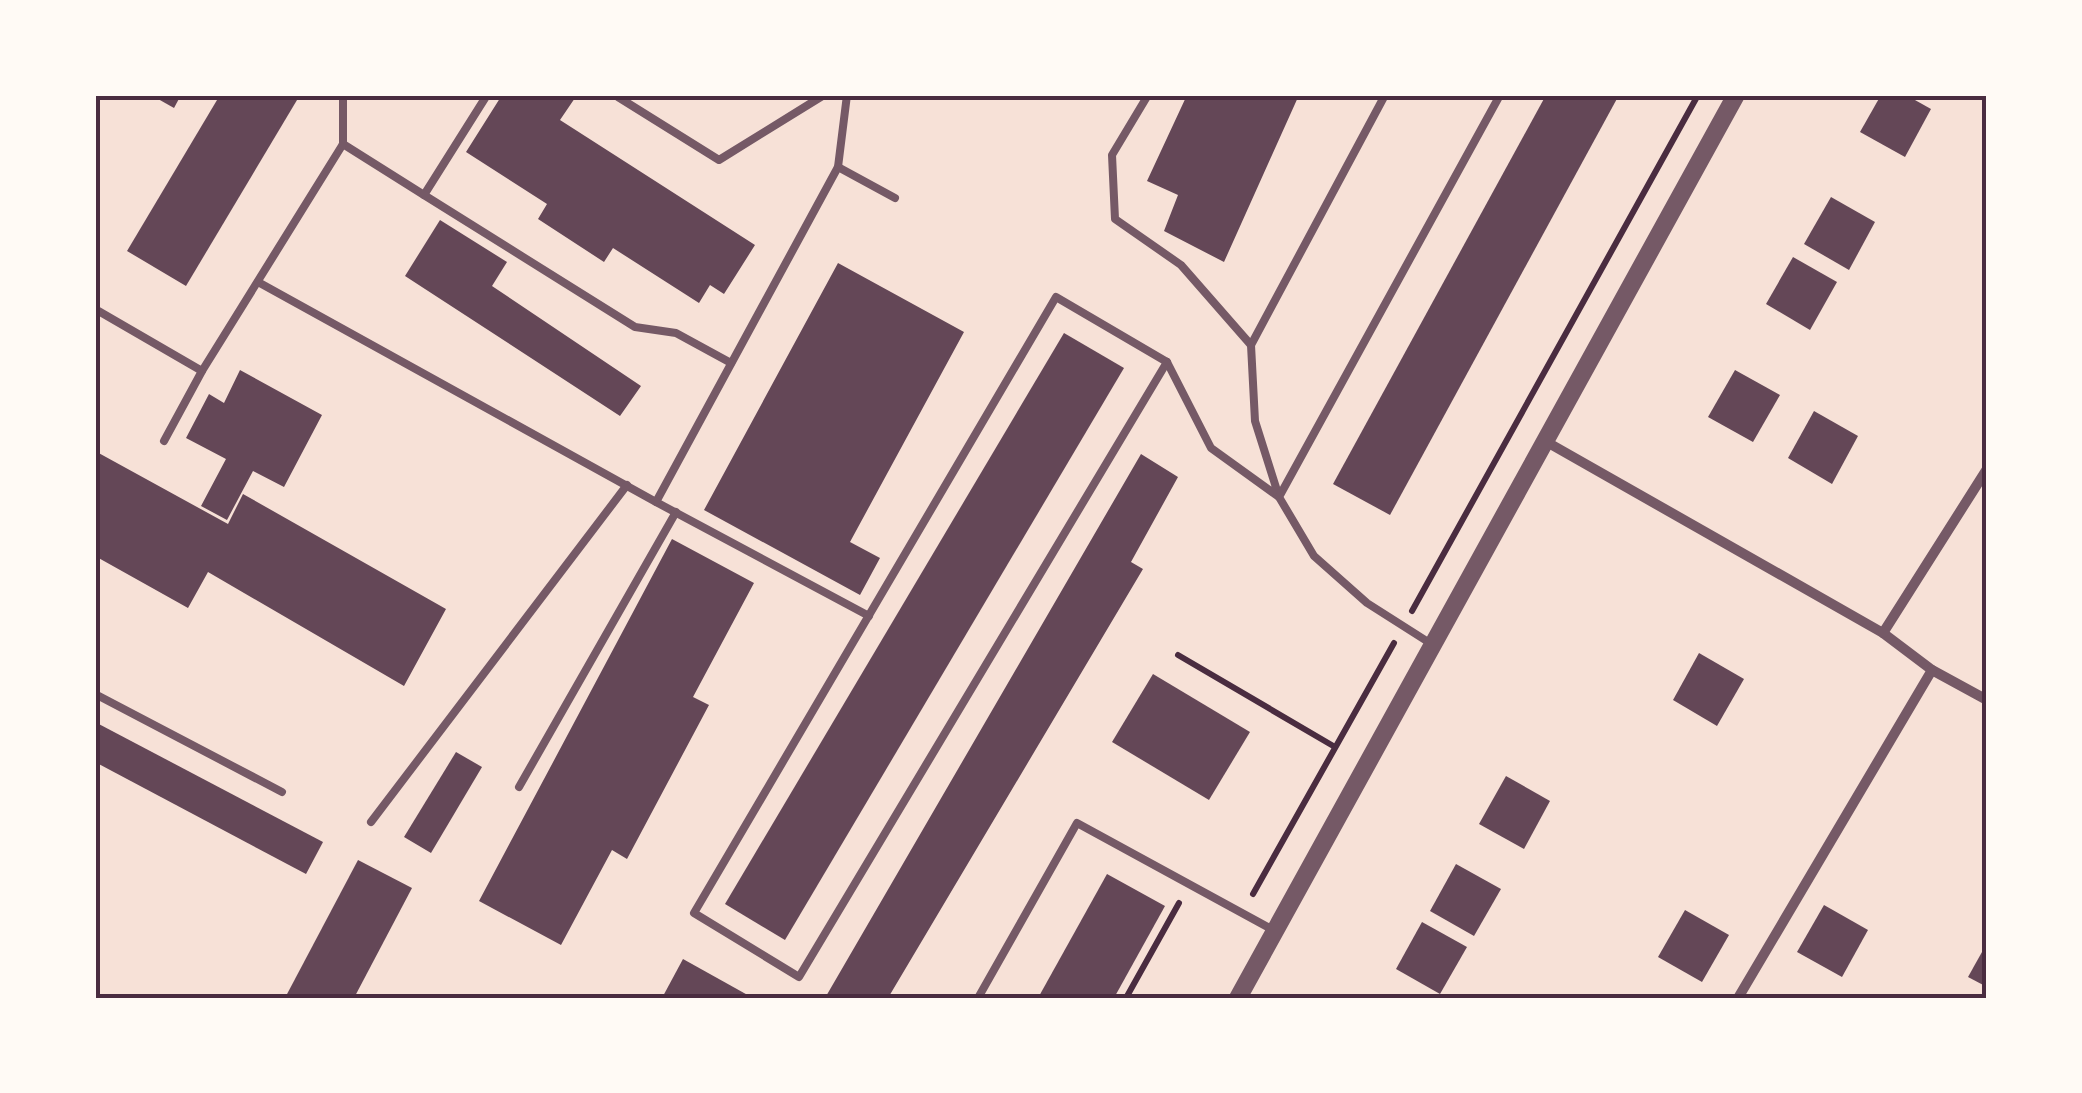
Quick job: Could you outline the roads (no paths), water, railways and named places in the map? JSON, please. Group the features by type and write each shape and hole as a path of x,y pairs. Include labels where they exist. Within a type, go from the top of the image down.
{"street":[{"path":"1238,998 1736,95"},
{"path":"1546,440 1883,633 1932,670 1987,700"},
{"path":"1883,633 1987,469"},
{"path":"1738,998 1932,670"}],"lane":[{"path":"164,441 202,371 343,144 342,95"},
{"path":"424,195 486,95"},
{"path":"618,97 719,160 824,95"},
{"path":"656,502 838,168 847,95"},
{"path":"1148,95 1112,156 1116,219 1180,265 1251,345"},
{"path":"1385,95 1251,345 1255,421 1278,497 1314,556 1367,604 1433,644"},
{"path":"1278,497 1500,95"},
{"path":"343,144 635,327 676,333 731,363"},
{"path":"838,168 895,198"},
{"path":"258,282 869,616"},
{"path":"1168,362 799,977 694,913 1056,297 1168,362 1211,448 1278,497"},
{"path":"95,309 202,371"},
{"path":"371,822 627,486"},
{"path":"519,787 676,512"},
{"path":"95,694 282,792"},
{"path":"978,998 1077,822 1275,932"}]}
